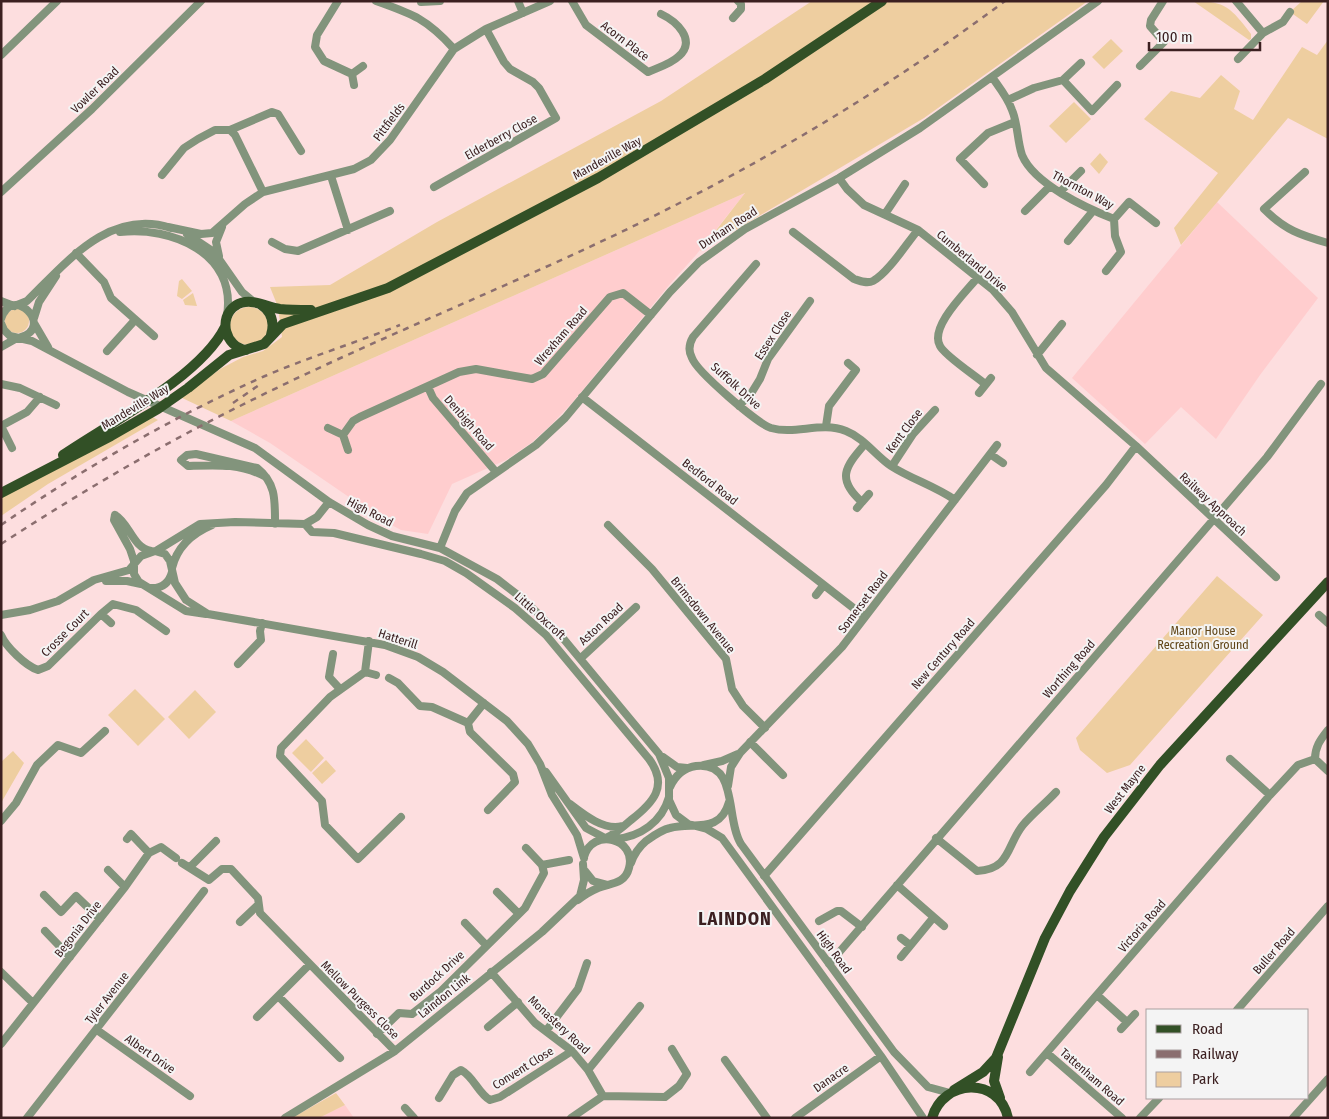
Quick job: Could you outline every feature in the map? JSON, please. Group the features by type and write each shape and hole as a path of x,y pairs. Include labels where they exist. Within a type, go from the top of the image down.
{"main road":[{"name":"Mandeville Way","path":"27,478 104,440 158,409 229,355 264,344 285,322 363,298 407,279 598,178 765,79 882,1"},
{"name":"Mandeville Way","path":"1,493 27,478 178,378 212,350 234,306 241,303 257,303 291,310 328,308"},
{"path":"257,303 271,316 273,326 271,336"},
{"path":"226,323 228,336 233,344 241,349 249,350"},
{"name":"West Mayne","path":"1008,1118 994,1081 1000,1051 1045,938 1070,891 1104,837 1160,765 1328,582"},
{"name":"West Mayne","path":"932,1118 937,1106 952,1092 983,1072 1000,1051"},
{"path":"952,1092 962,1088 977,1087 989,1091 1000,1099"}],"street":[{"path":"1,55 57,1"},
{"name":"Vowler Road","path":"1,192 92,109 201,1"},
{"path":"338,1 317,36 315,46 324,61 352,74"},
{"path":"376,1 416,15 437,30 454,49"},
{"path":"421,2 440,1"},
{"path":"518,1 524,13"},
{"name":"Pittfields","path":"224,224 245,204 263,192 354,170 382,149 454,49 486,29 550,1"},
{"name":"Acorn Place","path":"572,1 586,25 648,72 678,58 684,50 684,32 680,25 662,14"},
{"path":"733,18 741,9 741,4 738,1"},
{"name":"Durham Road","path":"440,548 459,502 474,486 548,434 582,397 688,272 726,241 839,178 920,128 1098,1"},
{"path":"1140,66 1164,42 1150,26 1151,20 1163,1"},
{"path":"1237,1 1263,33"},
{"path":"1238,59 1263,33 1283,22 1290,12"},
{"name":"Elderberry Close","path":"434,187 556,118 539,88 533,82 510,69 504,62 486,29"},
{"path":"1008,100 1034,88 1063,80 1081,63"},
{"path":"352,74 363,66"},
{"path":"352,74 354,85"},
{"name":"Thornton Way","path":"992,77 1008,100 1023,157 1033,172 1049,187 1061,191 1093,211 1114,219 1129,202 1156,223"},
{"path":"1063,80 1092,111 1117,85"},
{"path":"162,175 184,148 198,139 215,130 230,130 272,112 278,114 301,151"},
{"path":"984,184 960,158 988,133 1015,122"},
{"path":"230,130 235,135 263,192"},
{"path":"1061,191 1082,171"},
{"path":"1305,172 1264,209 1280,226 1294,233 1328,243"},
{"path":"331,176 348,230"},
{"name":"Cumberland Drive","path":"839,178 854,196 870,208 918,230 992,289 1012,312 1046,368 1136,446"},
{"path":"885,214 905,184"},
{"path":"1025,211 1049,187"},
{"path":"272,242 285,250 298,251 390,211"},
{"path":"1068,241 1093,211"},
{"path":"1106,271 1121,252 1114,236 1114,219"},
{"path":"1,319 7,309 27,300 76,253 98,238 132,225 150,224 206,234 215,231 224,224"},
{"path":"224,224 216,244 222,261 242,292 257,303"},
{"path":"168,227 198,240 222,261"},
{"path":"793,232 854,279 865,283 873,281 881,274 918,230"},
{"path":"98,238 126,231 155,232 173,236 198,249 212,262 222,278 228,302 226,323"},
{"path":"76,253 104,282 111,298 154,336"},
{"path":"1,347 30,332 41,299 68,260"},
{"name":"Suffolk Drive","path":"756,264 715,313 698,328 690,344 691,358 696,366 757,420 771,427 786,430 826,426 848,431 892,466 927,483 955,500"},
{"path":"978,277 945,318 939,328 938,336 940,347 985,384"},
{"name":"Wrexham Road","path":"343,435 352,421 458,372 476,369 532,379 543,374 610,297 616,294 623,293 651,315"},
{"path":"1,301 27,308 34,321"},
{"name":"Essex Close","path":"739,406 752,392 768,360 810,301"},
{"path":"107,351 135,320"},
{"name":"High Road","path":"34,321 41,338 55,354"},
{"path":"1037,355 1062,324"},
{"path":"1,325 6,333 18,338"},
{"name":"High Road","path":"18,338 32,341 96,377 249,445 273,460 329,502 386,534 440,548 484,571 516,593 581,658 659,754 668,772 669,797 676,815 681,820 713,832 722,838 924,1118"},
{"path":"848,363 863,375"},
{"path":"826,426 829,406 856,370"},
{"path":"979,393 991,378"},
{"path":"1,384 20,388 56,405"},
{"name":"Worthing Road","path":"829,964 936,838 1214,520 1267,457 1321,384"},
{"name":"Denbigh Road","path":"428,386 433,398 496,472"},
{"path":"12,448 1,426 27,412 40,397"},
{"name":"Bedford Road","path":"582,397 823,586 866,617"},
{"name":"Kent Close","path":"892,466 913,434 935,410"},
{"path":"328,428 343,435 348,450"},
{"path":"865,444 846,468 845,478 848,488 860,506 869,494"},
{"name":"Somerset Road","path":"728,787 731,767 740,752 825,667 866,617 997,445"},
{"name":"Railway Approach","path":"1136,446 1276,578"},
{"name":"New Century Road","path":"764,876 1106,485 1136,446"},
{"path":"266,477 232,465 188,466 181,460 191,454 206,455 253,466 266,477 274,491 275,524"},
{"path":"990,454 1003,463"},
{"path":"305,524 317,517 329,502"},
{"path":"145,586 136,576 128,544 114,520 115,515 125,522 139,545 153,551"},
{"path":"172,570 177,554 187,541 216,523"},
{"name":"Little Oxcroft","path":"153,551 197,525 216,523 305,524 312,532 334,533 445,561 466,572 498,594 546,634 609,709 655,768 658,782 653,801 609,839"},
{"name":"Brimsdown Avenue","path":"608,525 652,569 726,659 732,689 743,706 765,728"},
{"name":"Hatterill","path":"1,615 42,607 98,578 122,573 134,565 141,556 153,551 165,554 177,587 186,600 208,614"},
{"name":"Hatterill","path":"82,587 110,581 127,581 155,588 162,586 169,580 172,570"},
{"name":"Hatterill","path":"145,586 186,611 369,641 395,648 431,664 484,703 522,736 586,828 609,839"},
{"path":"816,595 823,586"},
{"name":"Crosse Court","path":"1,635 4,645 32,668 44,669 112,604 136,610 166,631"},
{"name":"Aston Road","path":"581,658 636,607"},
{"name":"Crosse Court","path":"101,614 111,623"},
{"path":"1320,615 1328,623"},
{"path":"238,664 261,640 260,631 262,623"},
{"path":"364,672 369,641"},
{"path":"333,654 329,677 340,689"},
{"path":"376,674 364,672 340,689 282,748 280,756 322,800 325,825 358,859 401,817"},
{"path":"389,678 398,683 420,706 432,707 468,723"},
{"path":"468,723 484,703"},
{"path":"468,723 470,732 512,774 515,782 488,810"},
{"path":"1328,730 1319,740 1314,759 1328,771"},
{"path":"1,820 16,804 38,765 58,745 80,753 105,731"},
{"path":"750,742 783,774"},
{"name":"Somerset Road","path":"701,766 722,761 740,752"},
{"name":"High Road","path":"659,754 677,767 687,768"},
{"path":"1230,758 1270,794"},
{"name":"Victoria Road","path":"1030,1072 1270,794 1298,765 1314,759"},
{"name":"Hatterill","path":"540,764 552,795 577,835 583,861"},
{"path":"670,787 678,775 687,768 701,766 718,772 728,787"},
{"name":"High Road","path":"728,787 733,828 738,838 884,1040 917,1078 932,1090 952,1092"},
{"path":"936,838 977,871 988,870 1003,863 1023,825 1056,792"},
{"path":"576,901 583,888 583,861 590,846 609,839 630,836 652,824 661,815 669,797"},
{"path":"565,799 604,825 616,828 628,823"},
{"path":"583,861 585,872 592,881 608,885 624,878 636,851 656,835 668,828 704,826 716,821 723,815 729,800"},
{"path":"127,839 131,834 149,853 161,847 190,867 216,841"},
{"path":"609,839 624,845 628,851 630,866"},
{"path":"526,848 542,865 569,860"},
{"name":"Begonia Drive","path":"1,1044 125,888 149,853"},
{"name":"Burdock Drive","path":"377,1034 399,1013 412,1014 440,992 525,908 543,878 542,865"},
{"name":"Mellow Purgess Close","path":"190,867 210,880 222,869 231,869 258,898 259,909 309,965 395,1051"},
{"path":"108,870 125,888"},
{"name":"Laindon Link","path":"285,1118 395,1051 576,901 593,890 608,885"},
{"path":"897,885 944,926"},
{"name":"Tyler Avenue","path":"27,1118 204,891"},
{"path":"497,892 519,914"},
{"path":"44,895 61,912 76,896 100,919"},
{"name":"Buller Road","path":"1238,1009 1328,906"},
{"path":"240,922 259,909"},
{"path":"820,910 827,916"},
{"path":"819,920 841,911 862,927"},
{"path":"901,957 933,918"},
{"path":"464,923 486,945"},
{"path":"45,931 70,957"},
{"path":"901,938 910,945"},
{"path":"546,1031 578,988 587,963"},
{"name":"Mellow Purgess Close","path":"257,1017 309,965"},
{"path":"1,972 33,1003"},
{"name":"Monastery Road","path":"492,972 546,1031 572,1051 588,1070 603,1096"},
{"path":"1097,995 1127,1022"},
{"path":"278,996 340,1058"},
{"path":"488,1027 518,1002"},
{"path":"588,1070 640,1006"},
{"path":"1121,1029 1135,1014"},
{"name":"Albert Drive","path":"96,1030 190,1096"},
{"path":"571,1118 603,1096 665,1097 679,1086 687,1074 672,1049"},
{"name":"Convent Close","path":"439,1098 442,1096 452,1076 461,1070 467,1074 483,1096 490,1100 500,1097 572,1051"},
{"name":"Tattenham Road","path":"1047,1053 1122,1118"},
{"name":"Danacre","path":"795,1118 881,1056"},
{"path":"725,1060 767,1118"},
{"path":"1293,1118 1328,1079"},
{"path":"1140,1118 1158,1099"},
{"path":"405,1108 414,1118"}],"shaded area":[{"path":"745,193 696,255 572,403 551,425 531,443 506,460 452,484 428,534 401,530 384,521 270,443 231,421"},
{"path":"1217,202 1318,298 1260,375 1216,439 1181,407 1145,444 1072,378"},
{"path":"345,1105 354,1118 319,1118"}],"green space":[{"path":"812,1 1088,1 924,118 700,251 745,193 231,421 180,397 222,368 243,357 263,351 282,337 278,307 270,287 330,285 437,222 661,101"},
{"path":"1193,1 1213,2 1227,8 1233,12 1251,34 1251,39 1249,40"},
{"path":"1302,1 1324,1 1307,24 1290,12"},
{"path":"1111,39 1123,51 1104,69 1092,57"},
{"path":"1328,40 1328,139 1288,118 1181,245 1174,228 1218,173 1144,119 1171,91 1200,98 1221,75 1240,91 1234,109 1253,120 1302,47 1317,55"},
{"path":"1074,102 1091,119 1066,143 1049,126"},
{"path":"1100,153 1108,162 1099,174 1090,164"},
{"path":"182,279 192,291 182,299 177,296 179,281"},
{"path":"193,293 197,306 185,305 183,300"},
{"path":"249,307 256,308 262,313 267,319 267,333 262,339 256,344 249,345 242,344 236,339 231,333 230,326 231,319 236,313 242,308"},
{"path":"17,309 25,313 29,321 25,329 17,333 9,329 5,321 9,313"},
{"path":"151,416 158,420 48,484 1,516 1,493"},
{"name":"Manor House Recreation Ground","path":"1217,576 1263,615 1130,765 1107,773 1080,750 1076,738"},
{"path":"135,689 165,719 138,746 108,715"},
{"path":"195,690 216,712 189,739 168,717"},
{"path":"306,739 324,758 311,772 292,753"},
{"path":"13,751 24,763 1,803 1,762"},
{"path":"326,760 336,771 322,784 312,773"},
{"path":"336,1093 345,1105 319,1118 292,1118"}],"railway":[{"path":"1,544 118,472 240,406 342,357 601,242 744,169 877,89 963,32 1005,1"},
{"path":"1,525 64,483 163,426 265,376 400,325"},
{"path":"233,403 262,383"}],"district":[{"name":"LAINDON","path":"735,919"}]}
